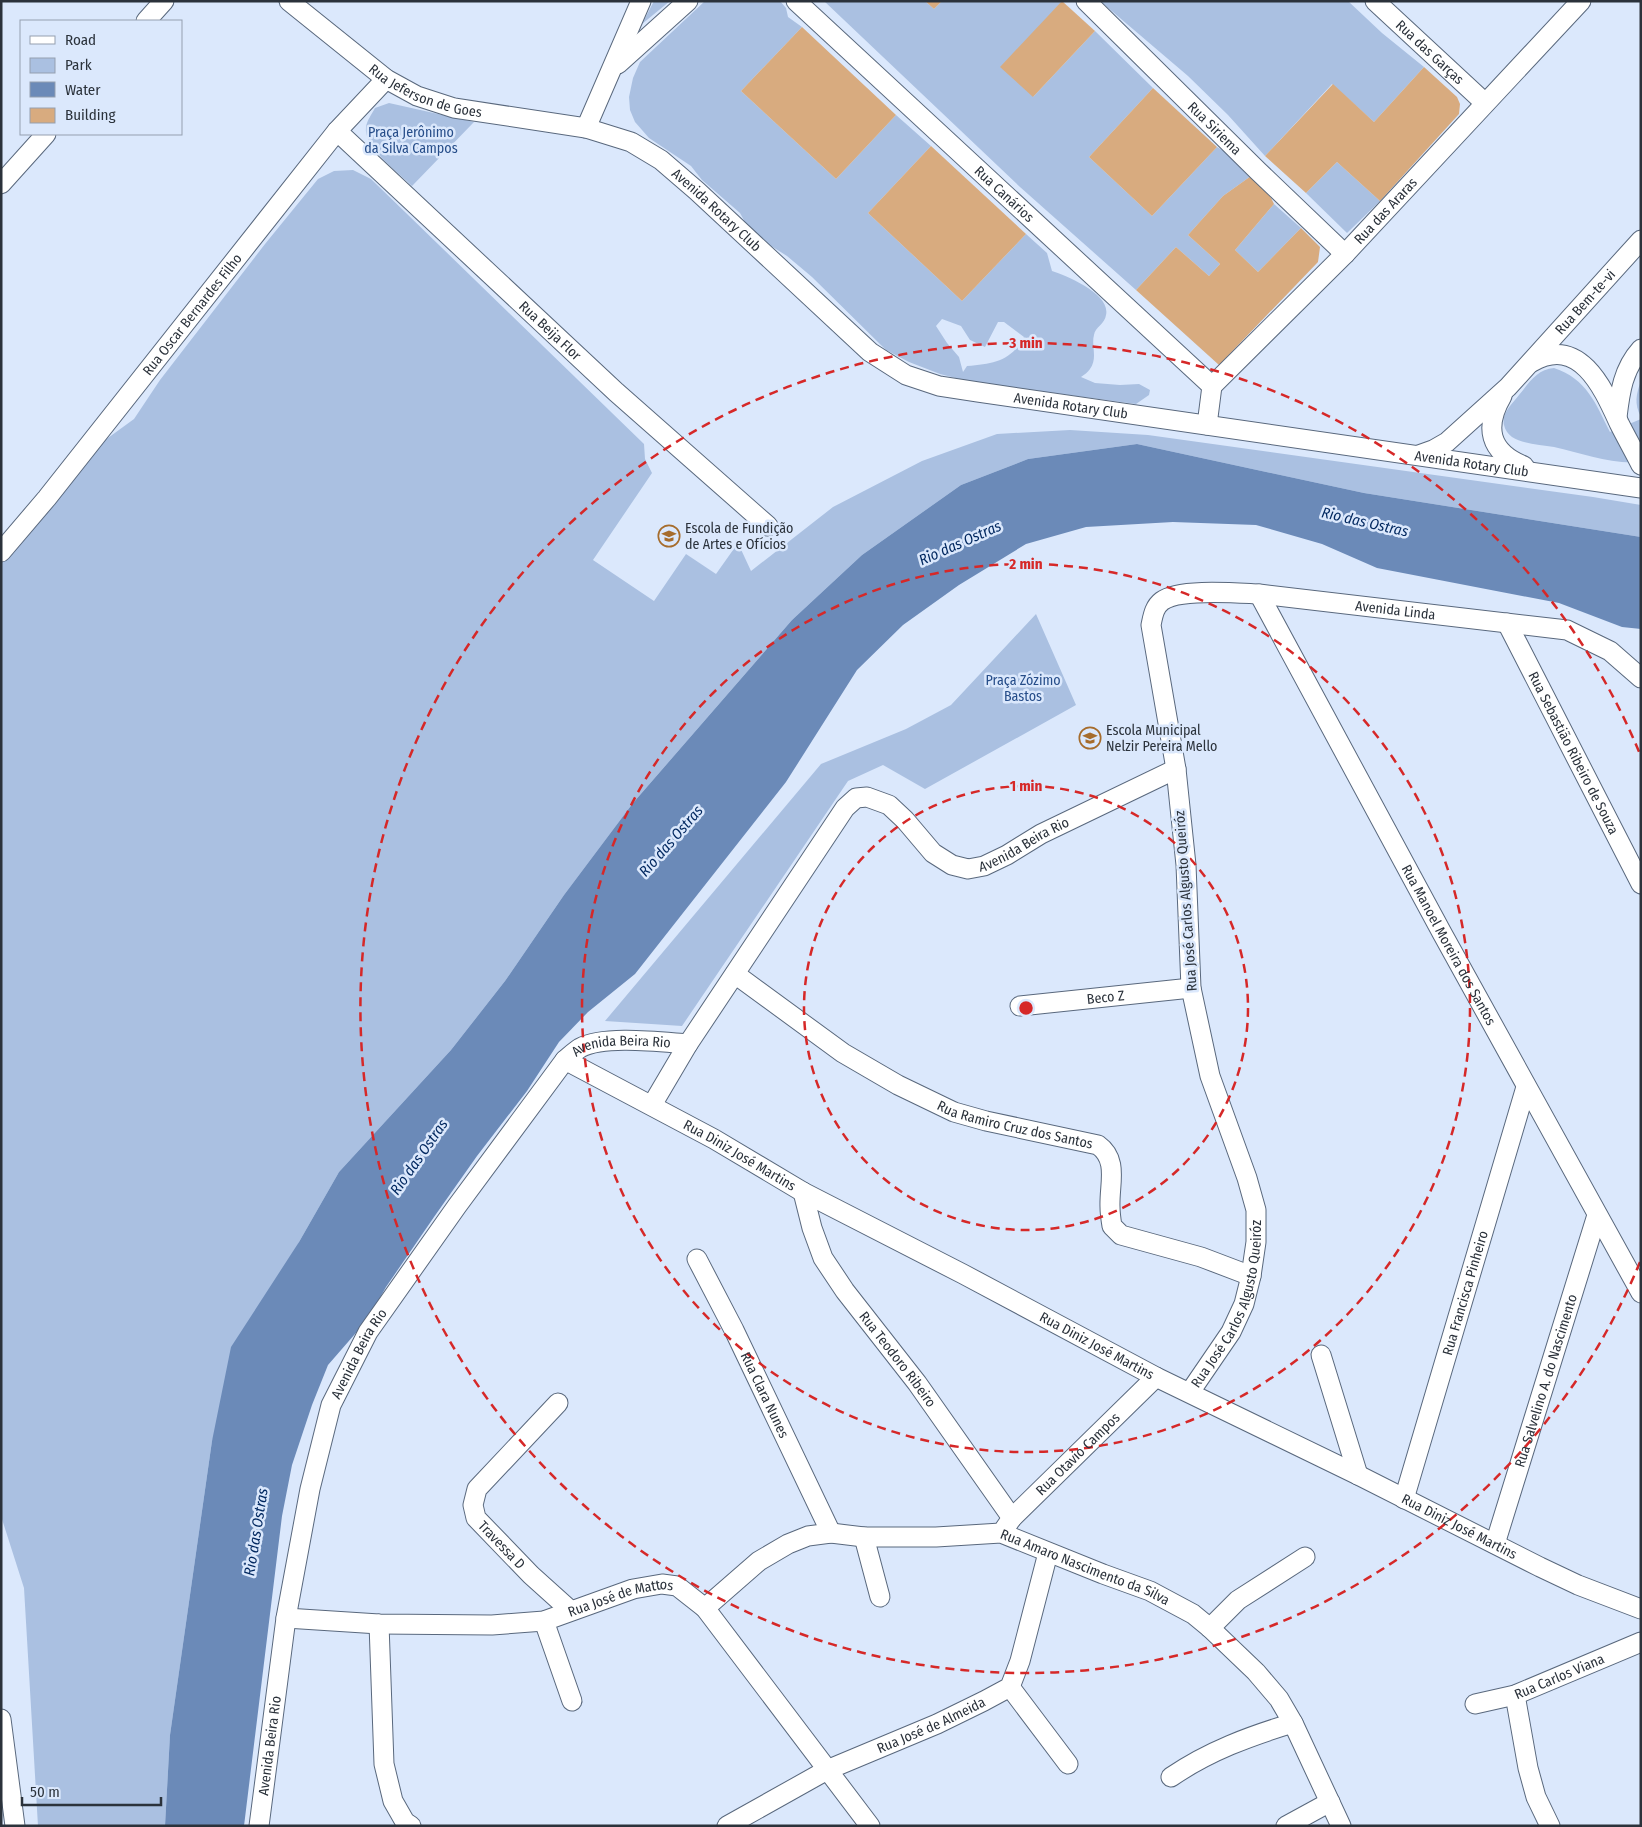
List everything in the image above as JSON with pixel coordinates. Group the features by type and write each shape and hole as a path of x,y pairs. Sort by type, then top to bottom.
{"street":[{"path":"147,20 164,1"},
{"name":"Rua Jeferson de Goes","path":"289,1 386,79 416,96 454,108 586,128"},
{"path":"586,128 641,1"},
{"path":"613,69 688,1"},
{"name":"Rua Canários","path":"796,1 1212,386"},
{"name":"Rua Siriema","path":"1086,1 1345,254"},
{"name":"Rua das Garças","path":"1375,1 1485,104"},
{"name":"Rua das Araras","path":"1212,386 1345,254 1581,1"},
{"name":"Rua Oscar Bernardes Filho","path":"1,552 72,468 337,132 386,79"},
{"name":"Avenida Rotary Club","path":"586,128 631,142 661,160 870,352 906,374 949,387 1641,488"},
{"name":"Rua Beija Flor","path":"337,132 616,392 768,526"},
{"path":"1,184 45,135"},
{"name":"Rua Bem-te-vi","path":"1508,387 1641,240"},
{"path":"1620,424 1624,375 1630,363 1641,349"},
{"path":"1528,364 1543,356 1556,354 1582,363 1600,384 1641,465"},
{"path":"1207,425 1212,386"},
{"path":"1417,456 1447,442 1508,387"},
{"path":"1508,387 1497,405 1492,418 1494,440 1503,454 1510,459 1526,467 1549,474"},
{"name":"Avenida Linda","path":"1151,625 1154,610 1162,601 1170,597 1217,592 1259,594 1567,630 1610,651 1641,678"},
{"name":"Rua Manoel Moreira dos Santos","path":"1259,594 1375,811 1641,1293"},
{"name":"Rua Sebastião Ribeiro de Souza","path":"1507,623 1641,884"},
{"name":"Rua José Carlos Algusto Queiróz","path":"1151,625 1176,769 1186,865 1191,988 1210,1076 1247,1178 1256,1210 1256,1242 1251,1276 1244,1304 1231,1332 1190,1392"},
{"name":"Avenida Beira Rio","path":"652,1105 688,1044 845,808 856,798 867,797 889,805 905,820 933,853 952,866 968,869 984,866 1007,855 1040,834 1176,769"},
{"name":"Rua Ramiro Cruz dos Santos","path":"735,974 843,1054 898,1085 954,1112 986,1121 1098,1144 1106,1150 1111,1162 1110,1207 1112,1226 1121,1235 1201,1257 1251,1276"},
{"name":"Beco Z","path":"1020,1006 1191,988"},
{"name":"Avenida Beira Rio","path":"259,1826 286,1618 310,1489 331,1405 368,1332 457,1206 565,1060 581,1048 597,1043 623,1041 688,1044"},
{"name":"Rua Diniz José Martins","path":"565,1060 714,1139 803,1192 963,1274 1156,1377 1190,1392 1578,1585 1641,1610"},
{"name":"Rua Francisca Pinheiro","path":"1404,1499 1526,1087"},
{"name":"Rua Teodoro Ribeiro","path":"803,1192 812,1228 823,1258 845,1291 917,1383 1012,1518"},
{"name":"Rua Salvelino A. do Nascimento","path":"1495,1544 1597,1216"},
{"name":"Rua Clara Nunes","path":"697,1259 734,1330 831,1534"},
{"path":"1321,1355 1358,1475"},
{"name":"Rua Otavio Campos","path":"1000,1534 1012,1518 1156,1377"},
{"name":"Travessa D","path":"558,1403 477,1489 473,1505 476,1518 496,1541 571,1611"},
{"name":"Rua Amaro Nascimento da Silva","path":"705,1608 759,1561 788,1544 808,1536 831,1534 864,1537 936,1537 1000,1534 1150,1591 1193,1614 1210,1628 1256,1672 1280,1700 1293,1723 1341,1826"},
{"path":"864,1537 880,1596"},
{"path":"1048,1553 1020,1661 1010,1687 1068,1764"},
{"path":"1210,1628 1238,1600 1305,1557"},
{"name":"Rua José de Mattos","path":"286,1618 380,1624 492,1625 544,1621 633,1589 662,1584 676,1586 705,1608 870,1826"},
{"path":"544,1621 572,1701"},
{"path":"380,1624 384,1764 393,1801 405,1822 411,1826"},
{"name":"Rua Carlos Viana","path":"1476,1704 1515,1695 1641,1642"},
{"name":"Rua José de Almeida","path":"727,1826 827,1770 936,1724 984,1702 1010,1687"},
{"path":"1515,1695 1530,1775 1536,1797 1550,1826"},
{"path":"1,1719 16,1826"},
{"path":"1171,1777 1221,1748 1293,1723"},
{"path":"1286,1826 1330,1802"}],"green space":[{"path":"654,1 670,1 642,24"},
{"path":"705,1 780,1 786,8 788,17 802,27 741,91 836,179 896,115 931,146 868,213 962,301 1026,234 1047,253 1052,271 1077,282 1095,293 1106,307 1105,318 1094,335 1094,361 1088,371 1081,377 1095,383 1139,384 1150,390 1149,395 1136,404 971,382 940,374 909,362 886,350 812,277 787,256 768,244 746,224 740,213 702,180 691,166 649,138 635,122 630,110 629,97 633,78 640,62","holes":["942,319 961,326 970,340 985,347 998,322 1004,322 1024,337 1013,352 1007,356 993,362 967,366 963,372 959,357 936,326"]},
{"path":"824,1 925,1 934,9 942,1 1062,1 1033,97 1095,31 1153,88 1089,157 1152,216 1217,147 1258,171 1223,196 1188,235 1220,264 1209,276 1176,247 1136,290 1020,187"},
{"path":"1100,1 1348,1 1382,33 1424,67 1374,122 1332,84 1265,156 1228,115 1188,76"},
{"name":"Praça Jerônimo da Silva Campos","path":"389,103 474,122 412,186 383,159 370,143 367,135 368,119 375,108"},
{"path":"1337,162 1380,201 1347,233 1306,193"},
{"path":"353,170 371,179 644,444 645,459 652,473 593,560 654,601 686,554 716,574 738,543 751,571 833,507 922,461 997,434 1070,430 1148,435 1593,497 1641,505 1641,537 1364,493 1137,444 1028,459 961,485 862,555 792,620 633,803 564,895 505,981 451,1050 339,1172 299,1242 212,1441 170,1735 165,1826 38,1826 24,1588 1,1516 1,564 101,443 134,419 160,380 318,179 334,171"},
{"path":"1274,204 1301,228 1258,272 1235,250"},
{"path":"1554,368 1575,379 1583,386 1595,402 1610,432 1641,419 1641,462 1619,462 1597,458 1554,447 1527,443 1509,435 1504,425 1504,416 1508,408 1534,377 1543,371"},
{"path":"1641,381 1641,417 1636,399"},
{"name":"Praça Zózimo Bastos","path":"1036,614 1076,705 925,789 883,765 848,781 682,1026 605,1021 821,764 906,729 951,705"}],"water":[{"name":"Rio das Ostras","path":"1137,444 1364,493 1641,537 1641,629 1622,627 1559,603 1377,568 1322,544 1256,525 1173,522 1086,527 1026,544 959,585 903,625 857,670 786,782 635,974 588,1012 559,1042 527,1091 477,1156 434,1217 386,1287 368,1319 328,1365 312,1405 292,1465 282,1516 244,1826 165,1826 170,1735 212,1441 231,1347 299,1242 339,1172 451,1050 505,981 564,895 633,803 792,620 862,555 961,485 1028,459"}],"building":[{"path":"925,1 942,1 934,9"},
{"path":"1062,1 1095,31 1033,97 1000,67"},
{"path":"802,27 896,115 836,179 741,91"},
{"path":"1424,67 1457,97 1460,104 1459,114 1380,201 1337,162 1306,193 1265,156 1333,84 1374,122"},
{"path":"1153,88 1217,147 1152,216 1089,157"},
{"path":"931,146 1026,234 962,301 868,213"},
{"path":"1258,171 1274,204 1235,250 1258,272 1301,228 1320,247 1318,262 1219,365 1136,290 1176,247 1209,276 1220,264 1188,235 1223,196"}],"place":[{"name":"Escola de Fundição de Artes e Ofícios","path":"669,536"},
{"name":"Escola Municipal Nelzir Pereira Mello","path":"1090,738"}]}
